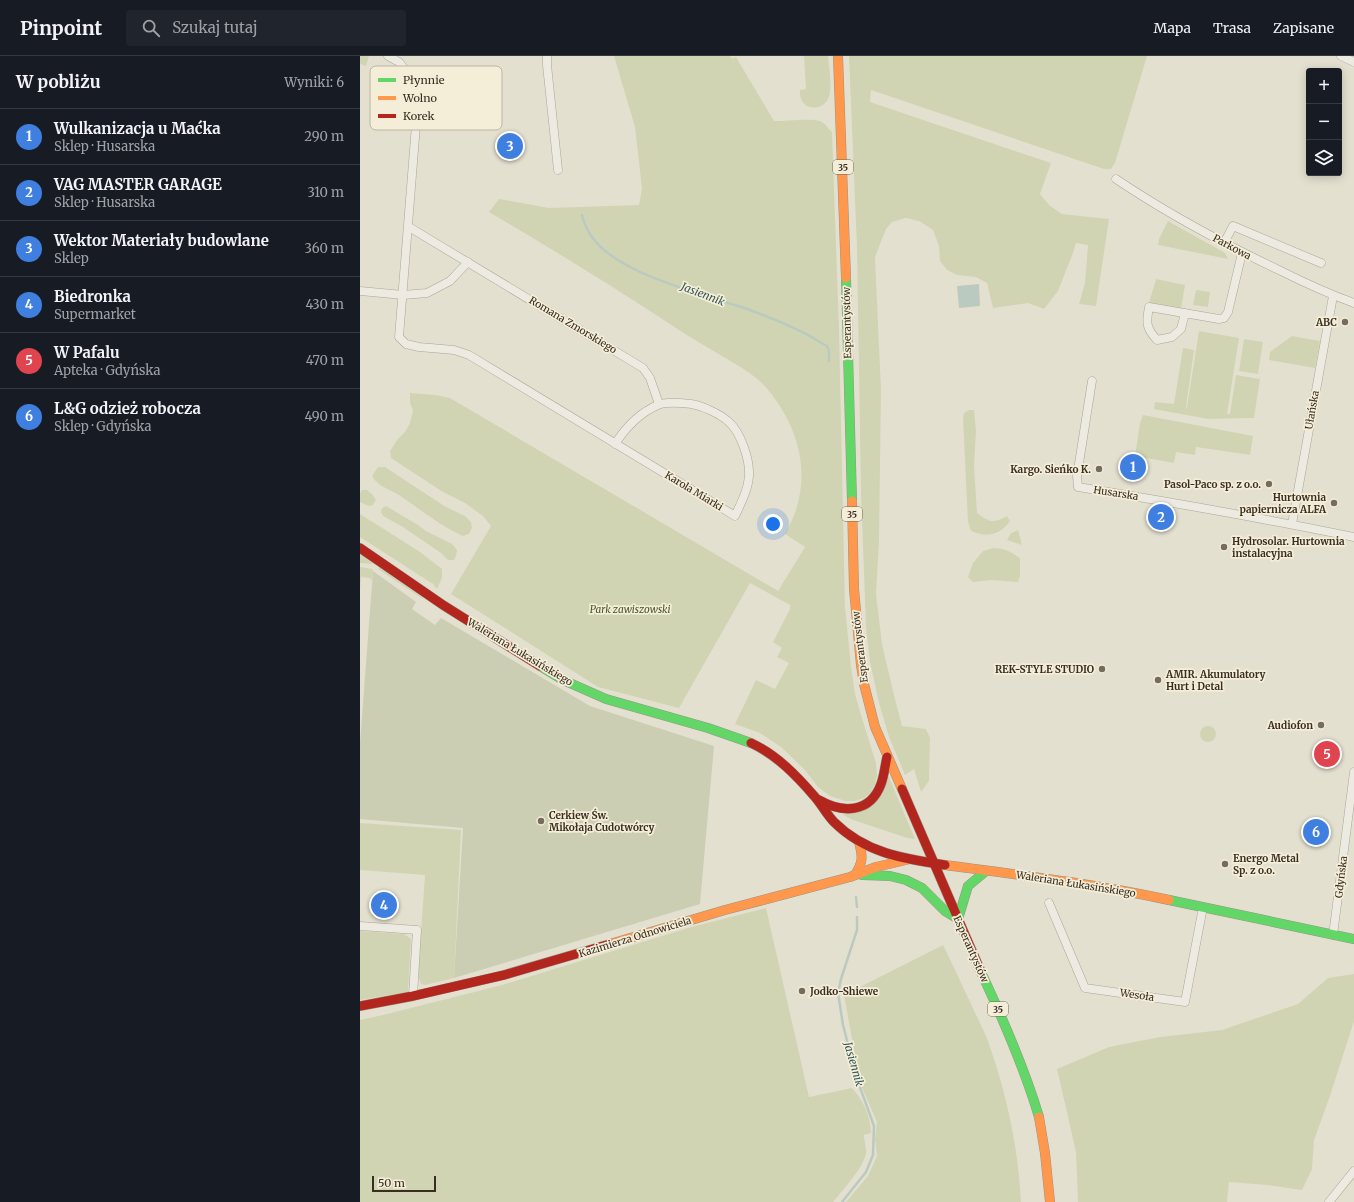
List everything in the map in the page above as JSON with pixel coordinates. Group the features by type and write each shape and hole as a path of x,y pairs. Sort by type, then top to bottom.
{"street":[{"path":"388,56 399,62 402,66"},
{"path":"547,56 558,170"},
{"name":"Esperantystów","path":"838,56 846,256 849,418 856,616 864,684 875,727 886,757 935,864 1006,1027 1036,1106 1045,1153 1050,1202"},
{"path":"1341,56 1354,62"},
{"path":"403,295 416,130"},
{"name":"Parkowa","path":"1116,179 1144,198 1242,253 1333,296 1354,303"},
{"path":"1224,243 1234,226 1321,263"},
{"name":"Romana Zmorskiego","path":"409,227 643,368 650,378 658,404"},
{"path":"1185,313 1181,329 1172,337 1157,340 1150,333 1146,321 1149,307 1185,313 1219,319 1224,318 1228,312 1242,253"},
{"path":"360,291 403,295 427,293 450,281 468,262"},
{"name":"Karola Miarki","path":"403,295 399,337 406,344 419,347 454,350 469,356 615,444 735,516 747,488 749,475 747,458 742,441 730,423 708,409 696,405 680,403 658,404 636,418 615,444"},
{"name":"Ułańska","path":"1292,524 1333,296"},
{"name":"Husarska","path":"1092,380 1077,476 1078,487 1185,504 1354,537"},
{"name":"Waleriana Łukasińskiego","path":"360,548 443,605 563,680 606,699 708,728 752,743 781,761 816,798 833,821 859,842 880,851 908,860 1136,893 1354,939"},
{"name":"Waleriana Łukasińskiego","path":"816,798 827,805 844,810 861,807 870,802 876,795 880,786 886,757"},
{"name":"Gdyńska","path":"1333,935 1354,772"},
{"path":"855,875 863,862 859,842"},
{"name":"Kazimierza Odnowiciela","path":"360,1006 413,996 504,975 725,910 855,875 876,867 908,860"},
{"path":"855,875 882,875 907,879 922,889 945,911 958,919 968,886 986,871"},
{"name":"Wesoła","path":"1050,903 1085,988 1185,1002 1203,907"},
{"path":"360,926 417,930 413,996"},
{"path":"1329,1202 1354,1171"}],"green space":[{"path":"360,56 369,56 366,66 360,64"},
{"name":"Park zawiszowski","path":"614,56 730,56 732,59 736,57 774,121 816,120 823,123 832,132 839,329 845,607 855,694 876,763 877,776 870,793 864,798 855,801 845,801 830,796 818,787 805,770 781,747 760,733 735,724 756,680 775,689 789,663 777,657 782,648 773,642 790,609 790,605 750,583 679,708 598,687 451,594 491,526 483,516 465,503 443,492 391,458 390,451 410,423 413,411 410,403 410,393 436,395 450,398 778,591 805,547 785,534 793,518 801,487 800,455 796,439 781,408 763,385 751,374 736,364 685,334 573,262 489,212 499,199 549,208 639,205 642,189 635,127"},
{"path":"804,56 828,56 830,78 829,95 825,103 816,108 806,105 800,97 800,90 806,89"},
{"path":"849,56 1147,56 1115,163 1111,169 1104,169 871,90 870,102 1051,163 1040,194 1049,205 1062,214 1109,219 1096,306 1079,304 1085,283 1088,245 1076,243 1058,291 1044,309 1028,303 993,308 987,283 976,277 957,275 947,270 940,261 939,246 933,230 919,221 906,218 892,222 886,229 875,257 881,390 879,542 876,594 882,644 902,726 926,729 930,738 929,781 921,792 914,769 905,775 889,737 879,703 870,662 866,627 861,493 857,248"},
{"path":"1168,221 1225,253 1228,259 1158,245 1159,239"},
{"path":"1156,279 1185,285 1181,309 1149,303"},
{"path":"1196,290 1210,292 1208,307 1193,305"},
{"path":"1199,331 1239,338 1227,414 1230,414 1236,375 1260,379 1254,418 1208,419 1154,409 1155,402 1174,404 1183,348 1194,350 1187,408"},
{"path":"1292,336 1320,341 1315,368 1269,360 1270,352"},
{"path":"1244,339 1263,342 1258,374 1239,371"},
{"path":"969,410 974,410 976,431 974,465 977,513 991,521 1007,516 1010,521 998,532 988,535 971,531 968,522 963,419 964,413"},
{"path":"1143,415 1253,436 1250,455 1196,447 1195,455 1176,452 1174,463 1135,456 1140,423"},
{"path":"378,467 385,467 446,507 465,516 471,522 472,528 469,534 463,536 447,528 402,497 378,483 372,476"},
{"path":"362,490 367,490 372,494 376,500 373,505 369,506 360,502 360,493"},
{"path":"386,506 426,531 452,544 457,550 454,560 448,560 441,553 403,527 383,516 381,512 382,508"},
{"path":"360,514 420,552 442,569 442,578 437,589 433,584 360,537"},
{"path":"1018,530 1022,545 1007,540 1011,533"},
{"path":"993,548 1007,551 1020,558 1020,576 1018,582 992,580 973,582 968,577 973,563 983,551"},
{"path":"360,553 373,564 360,563"},
{"path":"360,567 372,569 373,571 372,580 361,577 360,591"},
{"path":"379,567 422,597 423,599 378,569"},
{"path":"373,571 416,602 412,609 435,625 441,618 590,706 714,746 700,904 454,978 463,828 360,819 360,743"},
{"path":"1208,726 1214,728 1216,734 1214,740 1208,742 1202,740 1200,734 1202,728"},
{"path":"888,775 915,839 907,838 853,820 842,814 861,811 873,805 881,794"},
{"path":"360,823 461,830 454,978 425,985 421,984 418,975 425,875 360,870"},
{"path":"766,908 809,1097 852,1088 863,1103 870,1121 871,1133 864,1135 866,1154 864,1160 852,1179 833,1202 360,1202 360,1020 502,985 688,928"},
{"path":"360,931 404,934 411,939 408,992 360,1000"},
{"path":"943,945 984,1032 993,1056 1010,1118 1017,1160 1021,1202 846,1202 868,1176 877,1156 875,1139 877,1122 860,1083 844,995"},
{"path":"1354,974 1354,1021 1314,1140 1312,1169 1302,1190 1229,1182 1227,1202 1078,1202 1076,1152 1057,1069 1109,1047 1160,1037 1222,1030 1298,1004 1328,978"}],"shaded area":[{"path":"979,284 980,306 959,308 957,286"}],"waterway":[{"name":"Jasiennik","path":"582,215 592,237 604,250 622,262 642,273 665,282 750,310 802,332 827,346 829,351 829,361"},
{"name":"Jasiennik","path":"856,897 857,907"},
{"name":"Jasiennik","path":"842,1202 866,1172 873,1155 874,1126 857,1079 843,1025 838,993 857,930 857,917"}],"traffic: fast":[{"path":"846,278 852,501"},
{"path":"540,666 563,680 606,699 708,728 751,743"},
{"path":"862,875 890,876 906,880 922,888 945,911 958,919 968,886 986,871"},
{"path":"1169,900 1354,939"},
{"path":"981,972 1013,1043 1039,1117"}],"traffic: slow":[{"path":"838,56 846,278"},
{"path":"852,501 854,589 864,684 875,727 902,789"},
{"path":"855,875 862,859 859,842"},
{"path":"610,944 725,910 850,877 876,867 906,860"},
{"path":"945,865 1029,876 1169,900"},
{"path":"1039,1117 1045,1153 1050,1202"}],"traffic: jam":[{"path":"360,548 443,605 540,666"},
{"path":"751,743 778,760 801,781 834,822 846,833 872,848 886,853 945,865"},
{"path":"819,800 846,809 863,806 876,794 881,784 887,757"},
{"path":"902,789 981,972"},
{"path":"360,1006 413,996 504,975 610,944"}],"place":[{"name":"Wektor Materiały budowlane","path":"510,146"},
{"name":"ABC","path":"1345,322"},
{"name":"Wulkanizacja u Maćka","path":"1133,467"},
{"name":"Kargo. Sieńko K.","path":"1099,469"},
{"name":"Pasol-Paco sp. z o.o.","path":"1269,484"},
{"name":"Hurtownia papiernicza ALFA","path":"1334,503"},
{"name":"VAG MASTER GARAGE","path":"1161,517"},
{"name":"Hydrosolar. Hurtownia instalacyjna","path":"1224,547"},
{"name":"REK-STYLE STUDIO","path":"1102,669"},
{"name":"AMIR. Akumulatory Hurt i Detal","path":"1158,680"},
{"name":"Audiofon","path":"1321,725"},
{"name":"W Pafalu","path":"1327,754"},
{"name":"Cerkiew Św. Mikołaja Cudotwórcy","path":"541,821"},
{"name":"L&G odzież robocza","path":"1316,832"},
{"name":"Energo Metal Sp. z o.o.","path":"1225,864"},
{"name":"Biedronka","path":"384,905"},
{"name":"Jodko-Shiewe","path":"802,991"}]}
